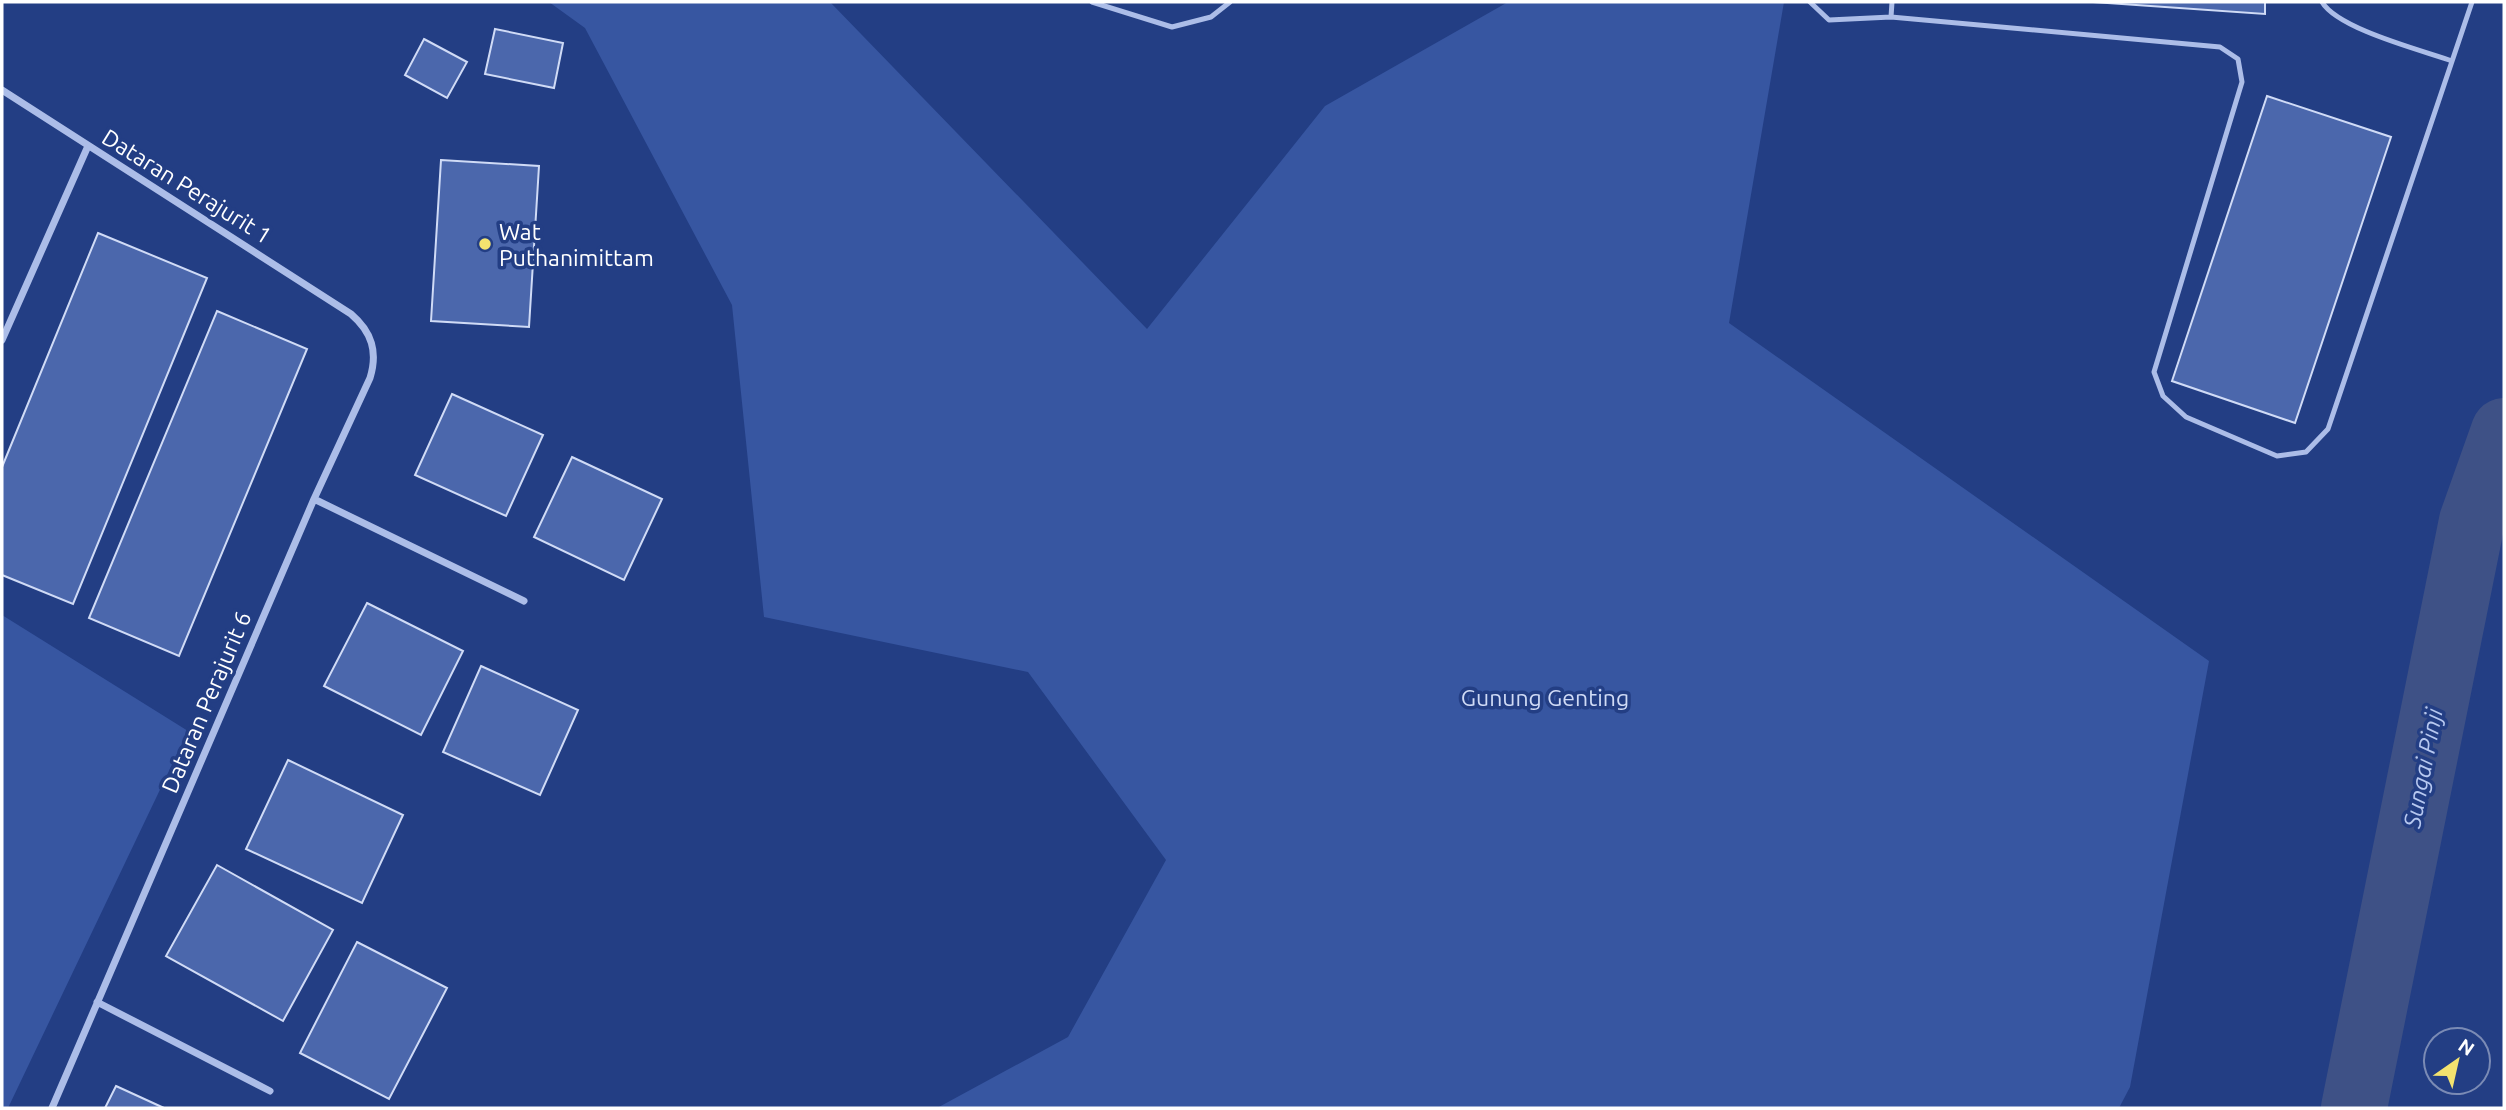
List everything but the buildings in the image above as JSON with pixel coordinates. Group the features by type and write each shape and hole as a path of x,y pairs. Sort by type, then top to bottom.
{"street":[{"name":"Dataran Perajurit 1","path":"2,90 351,314"},
{"path":"2,340 89,146"},
{"name":"Dataran Perajurit 6","path":"52,1108 314,499 370,378 374,350 370,336 351,314"},
{"path":"314,499 524,601"},
{"path":"97,1002 270,1091"}],"lane":[{"path":"1092,2 1172,27 1211,17 1230,2"},
{"path":"1810,2 1829,20 1891,18 2220,47 2238,59 2242,82 2154,372 2163,396 2186,417 2277,456 2306,452 2328,429 2472,2"},
{"path":"1891,18 1892,2"},
{"path":"2322,2 2348,24 2452,61"}],"green space":[{"name":"Gunung Genting","path":"549,2 830,2 1147,329 1325,106 1508,2 1784,2 1729,323 2209,661 2130,1087 2119,1108 937,1108 1068,1037 1166,860 1028,672 764,617 732,305 585,28"},
{"path":"2,615 188,731 8,1108 2,1108"}],"waterway":[{"name":"Sungai Pinji","path":"2354,1108 2472,521 2504,431"}],"place":[{"name":"Wat Puthanimittam","path":"485,244"}]}
